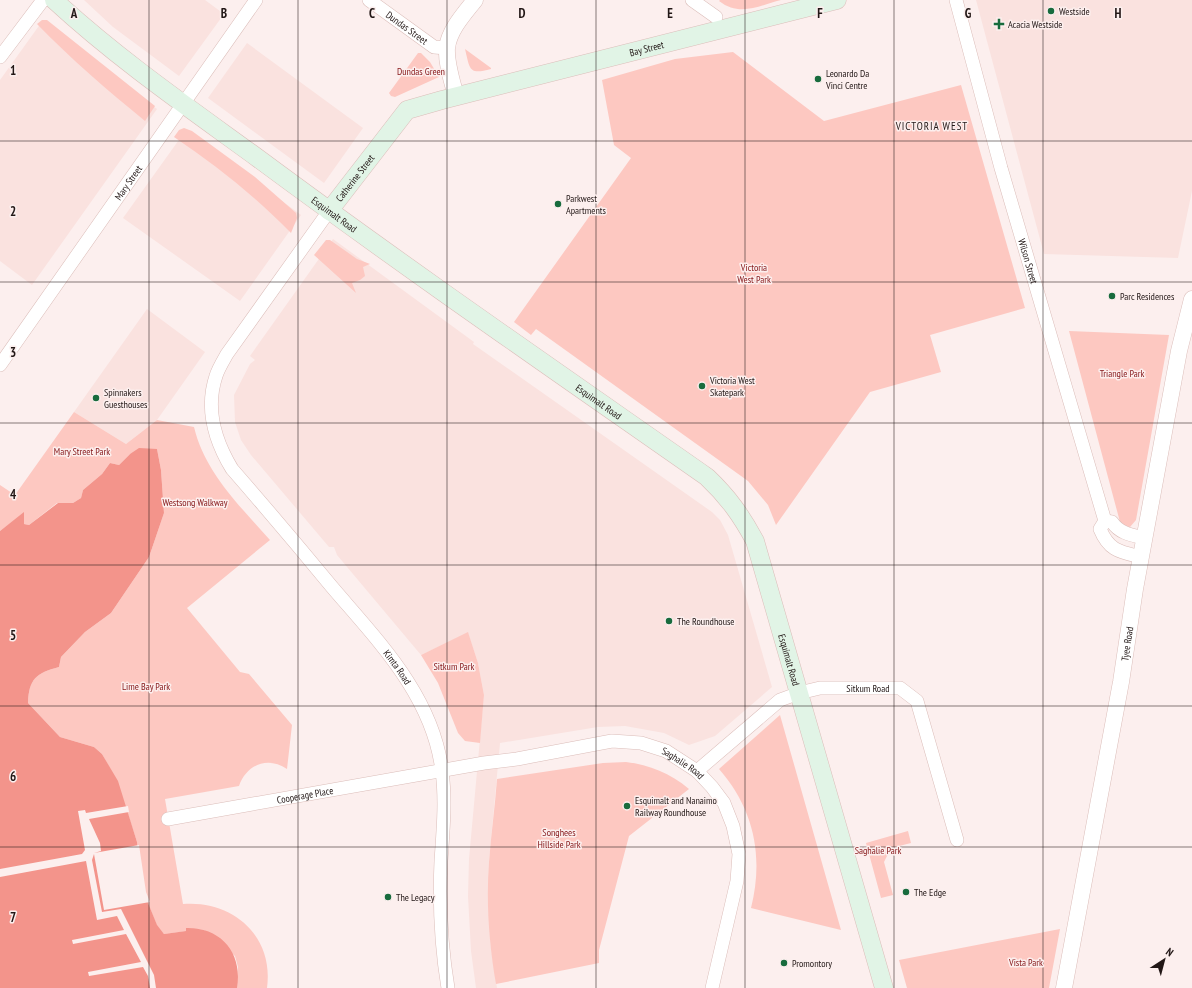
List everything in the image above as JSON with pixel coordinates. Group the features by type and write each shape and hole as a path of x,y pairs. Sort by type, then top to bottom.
{"main road":[{"name":"Esquimalt Road","path":"54,0 88,31 182,103 329,211 707,477 726,496 742,516 755,541 884,988"},
{"name":"Bay Street","path":"456,96 837,0"},
{"name":"Catherine Street","path":"329,211 407,110 456,96"}],"street":[{"path":"0,57 42,0"},
{"name":"Mary Street","path":"0,365 182,103 256,0"},
{"name":"Dundas Street","path":"369,0 434,47 447,48"},
{"path":"456,96 447,48 454,29 475,0"},
{"path":"692,0 716,17"},
{"name":"Wilson Street","path":"956,0 1001,168 1105,522 1100,529 1109,546 1120,552 1141,557"},
{"name":"Catherine Street","path":"212,398 216,376 227,354 329,211"},
{"name":"Tyee Road","path":"1064,988 1121,682 1141,557 1178,359 1188,332 1192,299"},
{"name":"Kimta Road","path":"212,398 212,421 218,443 232,469 401,670 416,693 428,719 437,744 442,770 444,797 441,862 441,928 448,988"},
{"path":"1105,522 1112,522 1116,529 1124,533 1145,538"},
{"name":"Sitkum Road","path":"697,771 780,700 799,693 820,688 900,688 917,701 957,840"},
{"name":"Saghalie Road","path":"442,770 517,759 612,741 642,744 666,751 697,771 724,803 733,826 739,854 737,881 712,988"},
{"name":"Cooperage Place","path":"168,819 442,770"}],"shaded area":[{"path":"84,0 205,0 224,14 179,76 113,27"},
{"path":"976,0 1192,0 1192,191 1178,258 1044,254"},
{"path":"41,23 157,109 32,285 0,261 0,80"},
{"path":"247,43 363,128 324,183 208,98"},
{"path":"186,130 301,215 240,301 123,218"},
{"path":"333,239 474,342 473,344 712,512 720,520 728,535 772,687 715,736 689,745 664,733 625,726 598,727 500,743 489,861 488,896 491,948 497,988 476,988 471,951 468,896 469,859 484,695 478,663 468,633 421,655 337,555 334,547 329,547 251,455 241,440 235,422 234,395 250,364 255,360 250,356"},
{"path":"147,309 205,352 157,420 126,444 74,412"},
{"path":"139,448 157,449 161,470 164,513 149,557 111,613 85,632 61,657 59,667 51,669 35,678 30,688 28,703 60,737 94,747 102,754 118,781 137,842 144,893 157,925 164,934 186,931 186,928 210,932 219,937 227,944 233,953 238,975 237,988 0,988 0,531 24,512 24,524 29,525 58,503 73,503 81,498 83,490 102,474 110,463 119,465 130,454"}],"green space":[{"path":"781,0 749,9 742,9 727,6 719,1"},
{"path":"42,20 47,20 155,106 145,121 63,50 37,24"},
{"name":"Dundas Green","path":"465,49 491,69 474,71 468,62"},
{"name":"Victoria West Park","path":"733,52 824,121 961,85 1025,308 930,335 941,372 870,392 776,525 768,505 748,481 536,329 531,335 514,322 631,158 614,145 602,80 675,59"},
{"name":"Dundas Green","path":"418,53 421,53 430,62 439,77 395,97 391,96 389,93"},
{"path":"184,128 192,131 255,177 296,213 297,218 291,233 235,182 174,137 179,130"},
{"path":"326,240 330,240 357,259 370,264 363,267 365,276 352,283 356,293 314,255"},
{"name":"Triangle Park","path":"1069,331 1169,335 1136,520 1130,527 1124,526 1120,522"},
{"name":"Lime Bay Park","path":"74,412 126,444 157,420 194,427 199,444 215,474 225,488 270,540 187,608 240,672 249,674 292,725 287,769 273,763 259,764 247,772 239,786 165,799 183,904 201,904 218,908 233,915 246,925 257,938 264,952 267,969 267,988 237,988 238,967 235,956 204,930 186,928 187,931 164,934 157,926 144,893 137,842 117,781 102,754 94,747 60,737 28,703 30,688 35,678 51,669 59,667 61,657 85,632 111,613 149,557 164,513 161,470 157,449 130,454 119,465 110,463 102,474 83,490 81,498 73,503 57,503 29,525 24,524 24,513 0,531 0,485 15,495"},
{"name":"Sitkum Park","path":"468,632 478,663 484,695 480,743 465,741 458,733 438,683 421,655"},
{"path":"780,715 841,930 751,908 755,889 756,870 756,852 753,834 741,800 719,769"},
{"name":"Songhees Hillside Park","path":"626,762 643,765 667,774 675,778 689,789 629,836 599,950 599,963 496,984 490,938 488,877 497,779 603,763"},
{"name":"Saghalie Park","path":"908,831 911,843 891,848 884,862 893,895 881,898 866,843"},
{"name":"Vista Park","path":"1060,929 1049,988 907,988 899,960"}],"pier":[{"path":"128,806 129,812 89,819 100,843 101,851 94,853 139,845 146,892 150,902 104,910 94,854 92,860 102,912 121,909 154,975 156,988 150,988 148,976 143,967 89,976 88,972 141,962 126,934 73,944 72,940 124,930 117,916 97,920 86,861 0,877 0,869 82,854 85,850 78,811 85,810 86,813"}],"place":[{"name":"Westside","path":"1051,11"},
{"name":"Acacia Westside","path":"999,24"},
{"name":"Leonardo Da Vinci Centre","path":"818,79"},
{"name":"Parkwest Apartments","path":"558,204"},
{"name":"Parc Residences","path":"1112,296"},
{"name":"Victoria West Skatepark","path":"702,386"},
{"name":"Spinnakers Guesthouses","path":"96,398"},
{"name":"The Roundhouse","path":"669,621"},
{"name":"Esquimalt and Nanaimo Railway Roundhouse","path":"627,806"},
{"name":"The Edge","path":"906,892"},
{"name":"The Legacy","path":"388,897"},
{"name":"Promontory","path":"784,963"}],"district":[{"name":"VICTORIA WEST","path":"932,126"}],"park label":[{"name":"Mary Street Park","path":"82,451"},
{"name":"Westsong Walkway","path":"195,502"}]}
